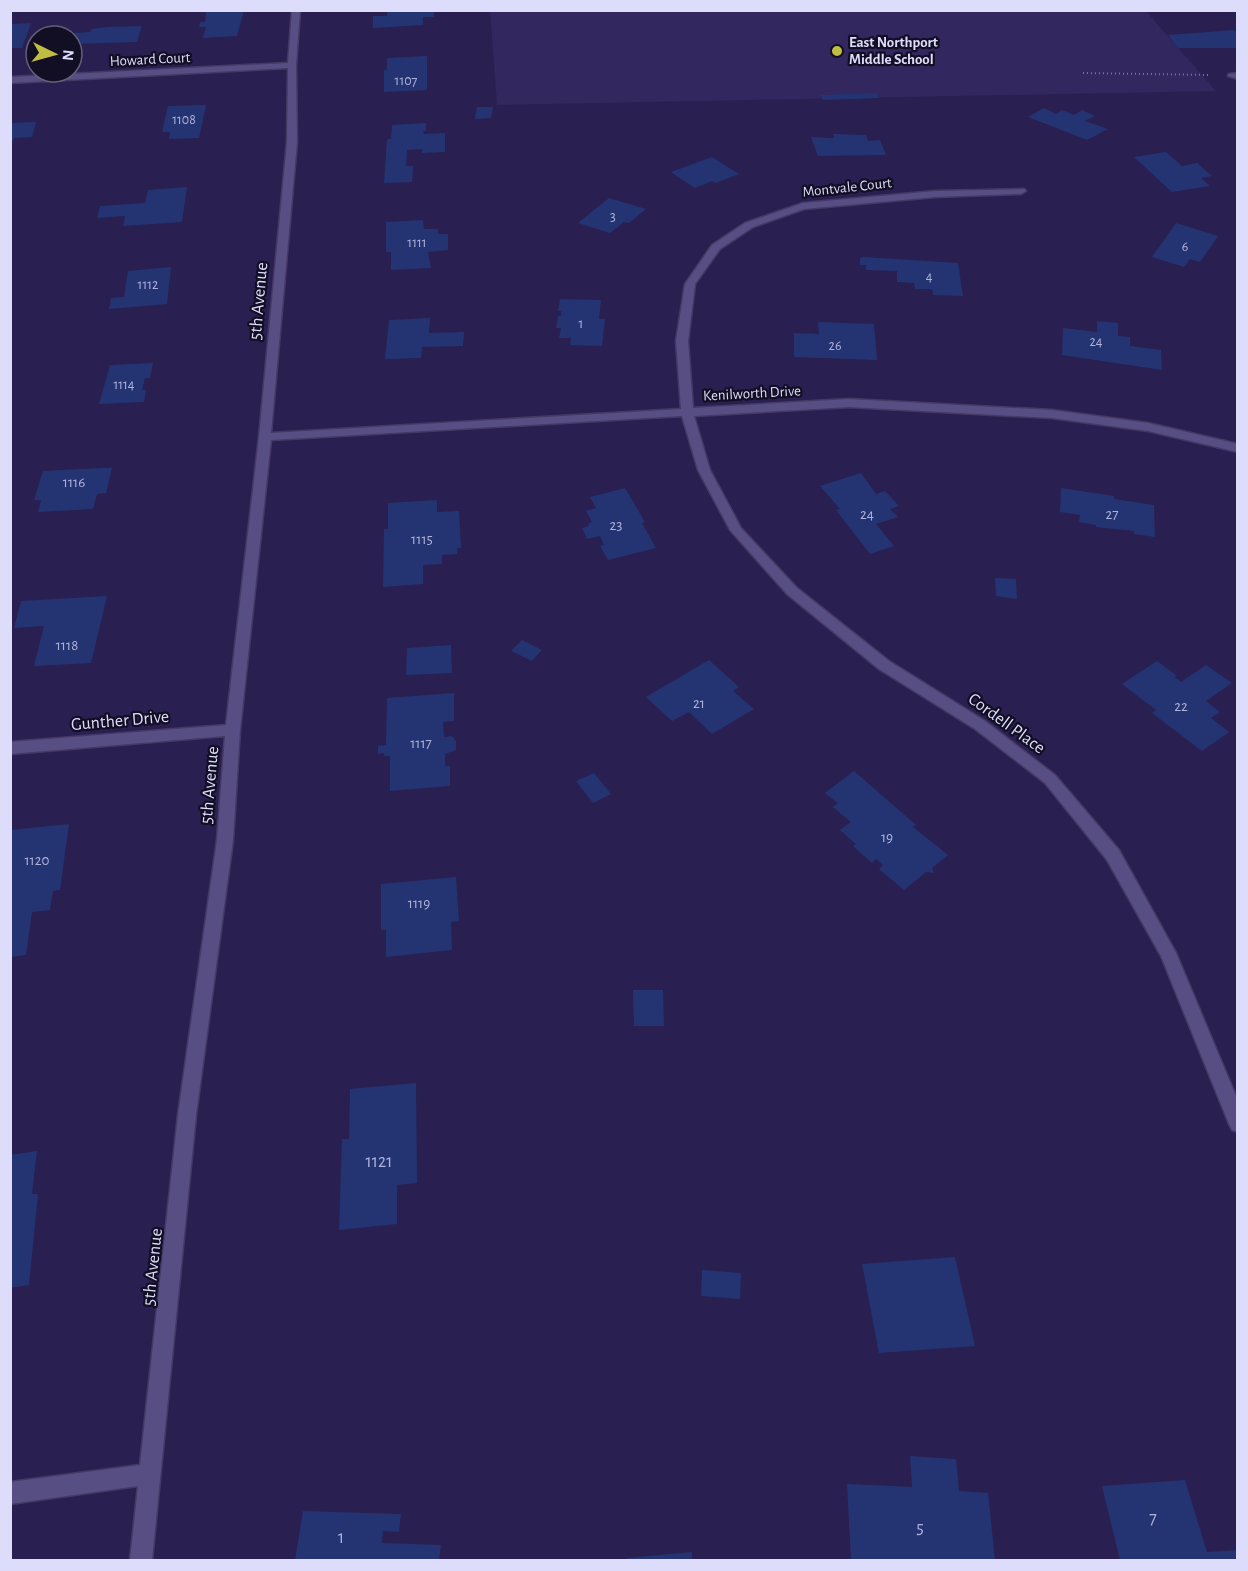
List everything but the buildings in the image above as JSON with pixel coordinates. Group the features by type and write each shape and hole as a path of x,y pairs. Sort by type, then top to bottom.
{"street":[{"name":"5th Avenue","path":"141,1560 187,1115 225,840 233,730 265,437 292,142 292,65 296,10"},
{"name":"Howard Court","path":"10,80 292,65"},
{"name":"Montvale Court","path":"687,412 682,341 690,284 716,247 749,225 803,206 935,194 1021,191"},
{"name":"Kenilworth Drive","path":"265,437 849,403 1052,414 1148,426 1238,448"},
{"name":"Cordell Place","path":"687,412 704,470 736,530 792,591 884,665 980,725 1050,779 1113,855 1168,953 1238,1124"},
{"name":"Gunther Drive","path":"10,748 233,730"},
{"path":"10,1493 149,1474"}],"path":[{"path":"1083,74 1235,76"}],"shaded area":[{"name":"East Northport Middle School","path":"490,11 1146,11 1216,91 497,105"}],"place":[{"name":"East Northport Middle School","path":"837,51"}]}
